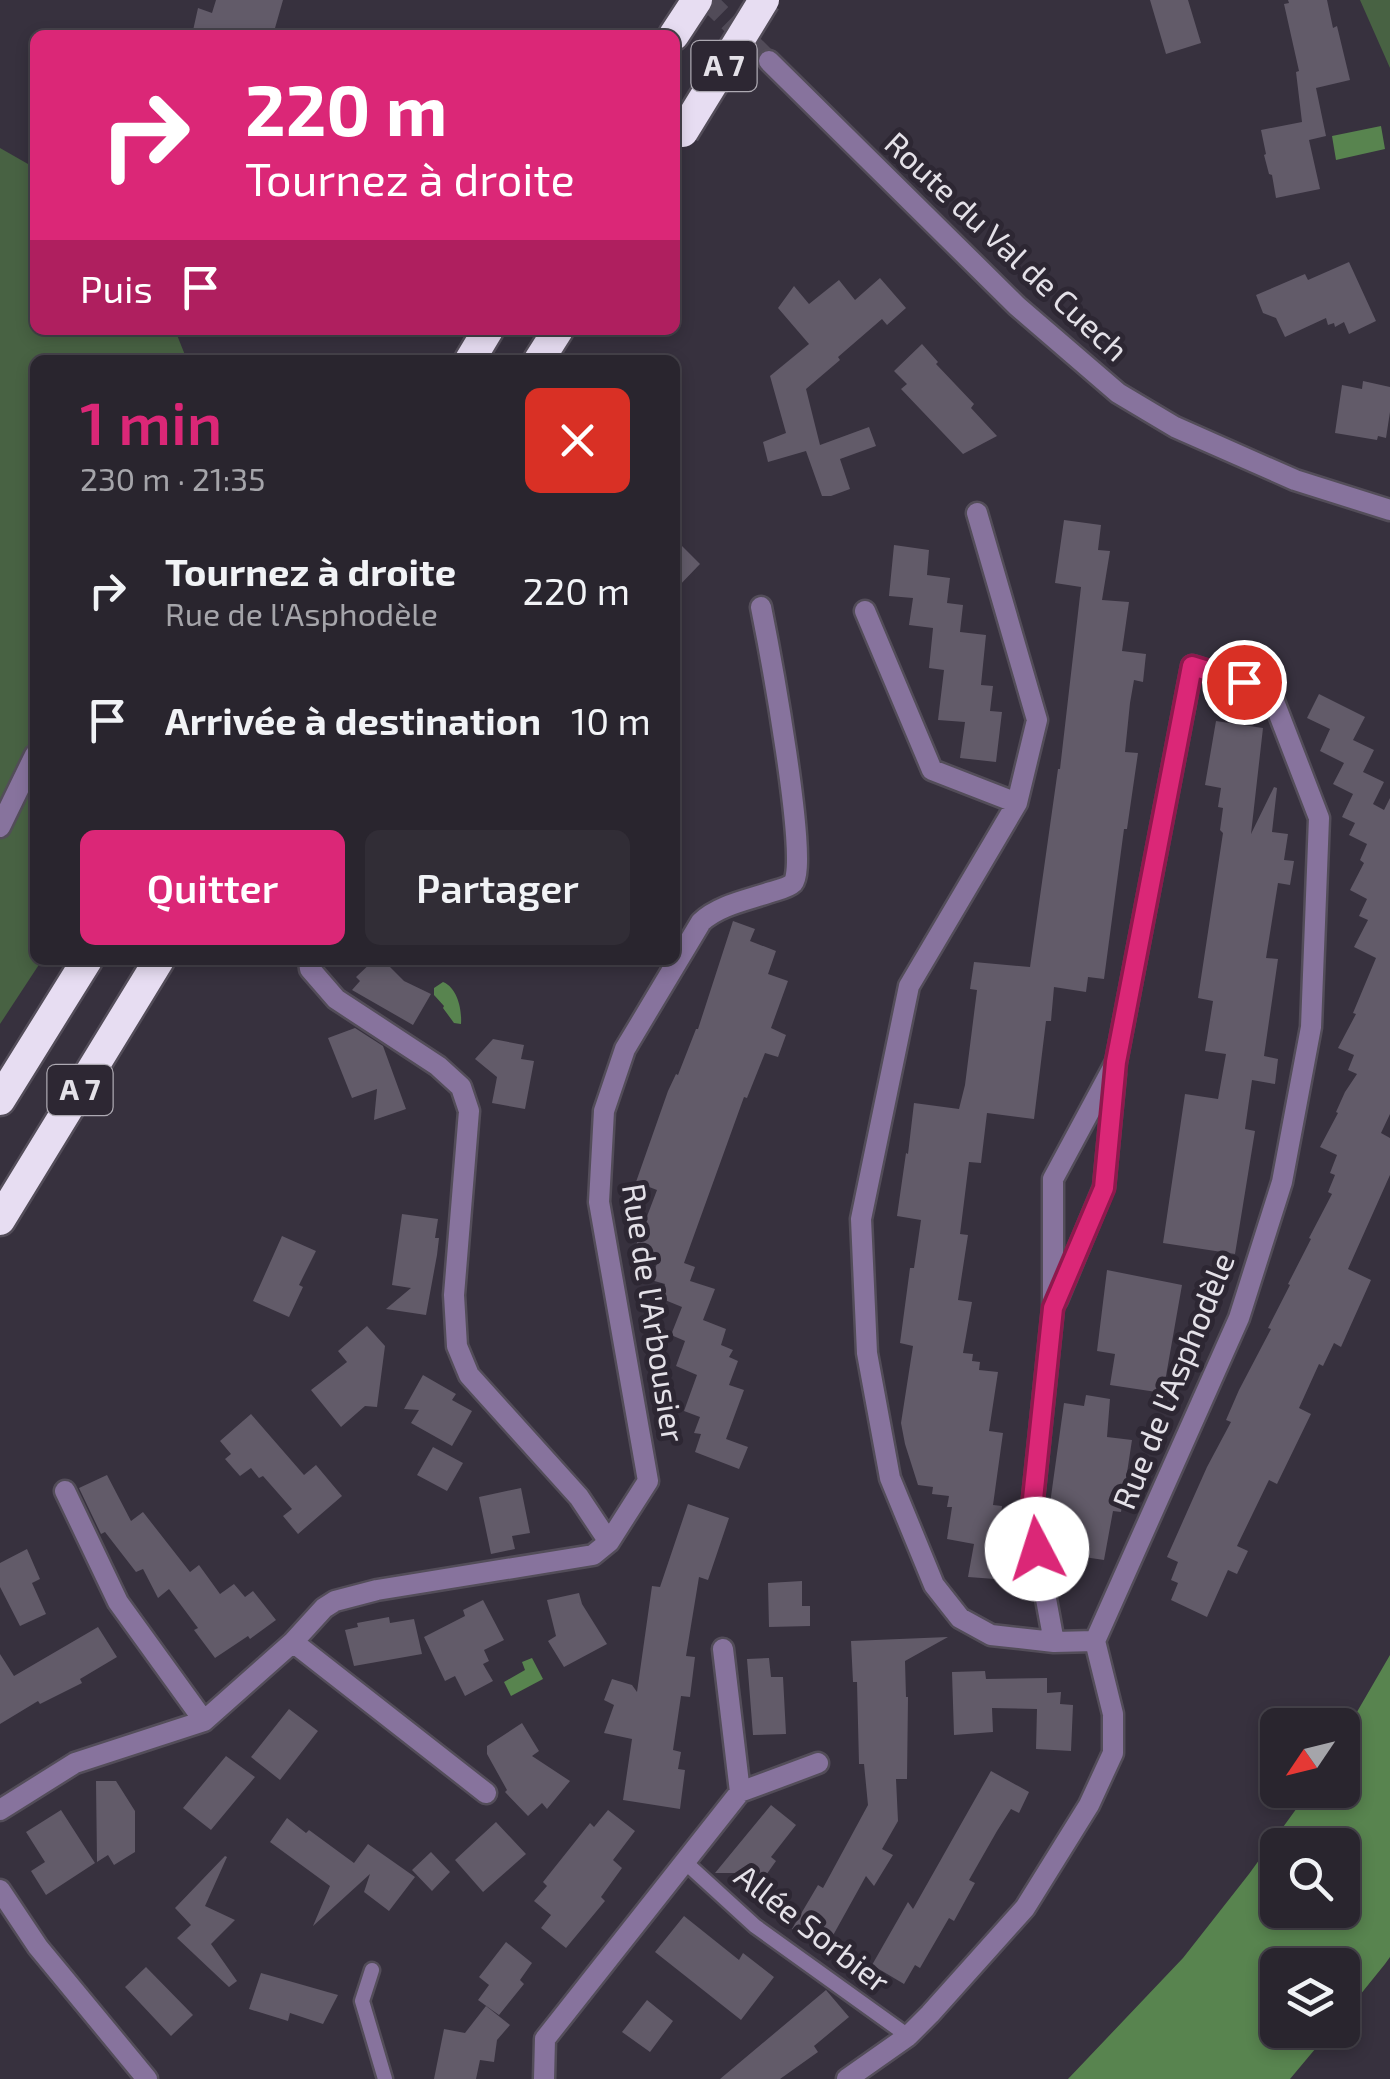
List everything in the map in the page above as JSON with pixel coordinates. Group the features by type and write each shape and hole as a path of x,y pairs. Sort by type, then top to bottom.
{"highway":[{"name":"A 7","path":"677,30 697,0"},
{"name":"A 7","path":"680,137 764,0"},
{"name":"A 7","path":"0,1100 84,965"},
{"name":"A 7","path":"0,1220 156,965"}],"street":[{"name":"Route du Val de Cuech","path":"769,61 1017,306 1118,393 1175,427 1294,480 1390,510"},
{"path":"847,2079 908,2036 1025,1908 1089,1805 1114,1753 1113,1714 1095,1642 1054,1642 991,1634 960,1618 934,1586 890,1478 867,1354 861,1218 909,986 1018,803 1037,720 977,513"},
{"name":"Rue de l'Arbousier","path":"680,957 701,922 711,913 780,890 793,883 797,874 780,706 761,607"},
{"path":"865,611 932,770 1018,803"},
{"name":"Rue de l'Asphodèle","path":"1095,1642 1239,1318 1282,1182 1311,1028 1319,818 1270,691 1192,666 1116,1062"},
{"path":"0,827 30,765"},
{"path":"0,1810 75,1763 204,1721 294,1642 324,1608 347,1596 592,1554 609,1542 579,1497 470,1375 457,1346 454,1295 469,1111 461,1087 438,1066 336,1000 310,965"},
{"name":"Rue de l'Arbousier","path":"609,1542 648,1481 599,1202 604,1111 625,1049 675,965"},
{"path":"1054,1642 1031,1518 1053,1308 1052,1179 1116,1062"},
{"path":"1053,1308 1104,1188 1116,1062"},
{"path":"65,1491 118,1602 204,1721"},
{"path":"294,1642 486,1793"},
{"path":"723,1649 740,1792"},
{"path":"544,2079 545,2039 740,1792 818,1763"},
{"path":"0,1890 38,1947 147,2079"}],"lane":[{"name":"Allée Sorbier","path":"685,1862 755,1926 908,2036"},
{"path":"372,1970 362,2001 385,2079"}],"shaded area":[{"path":"1360,0 1390,0 1390,68"},
{"path":"1381,126 1385,149 1336,160 1332,136"},
{"path":"0,148 30,165 30,335 177,335 185,355 30,355 30,965 39,965 0,1024"},
{"path":"443,982 456,994 461,1024 454,1023 434,995 434,988"},
{"path":"1390,1655 1390,1957 1385,1964 1360,1995 1360,1948 1260,1948 1260,2048 1316,2048 1290,2079 1068,2079 1183,1958 1260,1859 1260,1928 1360,1928 1360,1828 1282,1828 1297,1808 1360,1808 1359,1708"},
{"path":"532,1658 543,1679 511,1696 504,1682 525,1670 522,1662"}],"building":[{"path":"216,0 283,0 274,30 193,30 198,8 212,13"},
{"path":"1150,0 1188,0 1201,43 1166,54"},
{"path":"1288,0 1327,0 1350,80 1316,88 1326,136 1309,140 1320,189 1276,198 1261,130 1302,122 1296,72 1299,71 1284,4"},
{"path":"1349,262 1376,321 1349,334 1344,322 1335,327 1334,323 1328,325 1326,318 1285,337 1276,318 1263,313 1256,295 1305,274 1308,280"},
{"path":"880,278 906,308 887,325 882,319 806,389 820,445 869,427 876,446 840,459 850,489 822,496 806,451 768,462 763,442 786,433 770,376 809,344 778,308 794,286 809,304 839,280 855,300"},
{"path":"922,344 997,436 963,454 901,389 907,384 894,371"},
{"path":"1363,381 1390,387 1386,438 1335,433 1342,385 1362,389"},
{"path":"1064,520 1101,525 1098,550 1110,551 1102,600 1129,602 1122,651 1146,654 1143,682 1134,680 1130,703 1125,752 1138,753 1104,979 1088,977 1086,992 1054,987 1034,1119 987,1113 981,1163 969,1162 960,1234 968,1235 958,1300 972,1302 963,1353 973,1354 972,1361 980,1362 979,1370 998,1372 989,1431 1003,1433 993,1505 1002,1506 1000,1526 1011,1531 1009,1580 968,1577 974,1544 947,1539 952,1507 947,1507 949,1496 932,1494 933,1487 918,1485 905,1444 901,1423 913,1346 900,1343 921,1220 897,1216 914,1103 959,1109 977,990 970,989 974,962 1030,967 1060,769 1081,587 1055,583"},
{"path":"680,544 700,564 680,585"},
{"path":"894,545 929,550 927,575 950,578 947,603 963,605 960,632 986,635 981,685 993,686 990,711 1002,712 996,762 960,758 965,722 938,720 944,670 929,668 933,628 909,625 913,598 889,596"},
{"path":"1319,694 1365,717 1353,740 1374,750 1363,772 1384,782 1373,804 1384,810 1390,798 1390,1114 1381,1133 1390,1138 1390,1175 1348,1269 1371,1280 1341,1347 1334,1343 1323,1366 1319,1364 1299,1408 1311,1414 1277,1484 1269,1480 1237,1546 1248,1551 1237,1574 1228,1570 1207,1617 1171,1600 1178,1583 1171,1580 1178,1562 1167,1557 1231,1422 1226,1420 1239,1390 1332,1194 1328,1192 1335,1175 1330,1173 1337,1155 1320,1147 1357,1074 1348,1070 1354,1055 1338,1048 1356,1014 1353,1013 1376,958 1354,947 1368,920 1359,916 1367,899 1350,890 1364,863 1360,860 1367,844 1349,835 1355,823 1342,817 1353,794 1333,784 1344,763 1320,751 1330,729 1307,718"},
{"path":"1216,721 1263,728 1251,834 1274,787 1277,788 1272,832 1288,834 1284,860 1294,861 1290,885 1278,883 1266,958 1278,959 1264,1056 1278,1059 1275,1084 1252,1080 1245,1129 1255,1131 1235,1254 1163,1243 1185,1094 1218,1099 1226,1054 1205,1051 1213,1001 1198,998 1223,833 1223,808 1218,807 1221,788 1205,785"},
{"path":"733,921 755,929 750,941 776,951 768,974 788,981 771,1028 786,1035 778,1057 765,1053 747,1098 744,1097 684,1263 695,1267 690,1281 715,1289 703,1320 726,1329 721,1345 733,1350 729,1357 738,1361 729,1385 744,1390 726,1439 748,1447 739,1469 695,1452 701,1434 694,1433 700,1417 684,1411 697,1375 676,1366 685,1341 671,1335 682,1307 660,1298 665,1284 651,1280 659,1258 635,1248 657,1190 636,1182 668,1091 698,1029"},
{"path":"369,965 388,965 404,981 431,994 413,1025 352,990 360,981 356,977"},
{"path":"355,1028 383,1046 406,1109 374,1120 377,1089 352,1098 328,1038"},
{"path":"493,1039 524,1045 521,1059 534,1061 525,1109 492,1103 497,1077 475,1059"},
{"path":"402,1214 438,1219 437,1255 426,1315 386,1309 411,1288 392,1285"},
{"path":"282,1236 316,1251 289,1317 253,1301"},
{"path":"1107,1270 1182,1285 1163,1393 1110,1385 1115,1354 1097,1351"},
{"path":"367,1326 385,1346 377,1407 365,1406 341,1427 311,1390 347,1362 338,1351"},
{"path":"423,1375 456,1394 452,1400 472,1411 452,1446 411,1423 419,1410 404,1409"},
{"path":"1086,1395 1110,1399 1107,1437 1132,1440 1121,1512 1113,1511 1104,1560 1064,1554 1066,1539 1055,1536 1059,1520 1048,1518 1064,1403 1084,1406"},
{"path":"251,1414 304,1475 316,1465 342,1496 298,1534 283,1516 292,1509 263,1476 259,1478 251,1468 240,1476 225,1459 231,1454 220,1441"},
{"path":"433,1447 463,1463 447,1491 417,1475"},
{"path":"107,1475 131,1521 143,1512 190,1572 199,1565 220,1594 234,1584 245,1597 253,1591 276,1620 215,1658 169,1589 158,1598 143,1569 136,1572 105,1532 101,1534 79,1488"},
{"path":"521,1488 530,1533 512,1536 515,1549 491,1554 479,1497"},
{"path":"688,1504 729,1518 708,1580 699,1577 686,1656 695,1657 690,1697 681,1696 673,1750 681,1752 678,1769 685,1770 680,1809 623,1800 632,1739 604,1733 614,1705 604,1700 612,1679 632,1685 637,1692 652,1586 660,1587"},
{"path":"27,1549 40,1579 32,1583 46,1614 20,1626 0,1587 0,1563"},
{"path":"802,1581 802,1606 810,1606 810,1626 769,1627 768,1583"},
{"path":"579,1593 607,1644 564,1667 548,1641 556,1636 547,1600"},
{"path":"483,1600 504,1640 484,1650 489,1661 483,1664 493,1681 465,1696 455,1676 445,1681 424,1637 465,1616 463,1610"},
{"path":"389,1617 390,1623 414,1619 422,1654 354,1666 345,1630 358,1627 357,1623"},
{"path":"98,1627 117,1657 80,1679 82,1683 40,1704 38,1701 0,1724 0,1654 14,1676"},
{"path":"948,1637 905,1661 907,1779 896,1779 898,1821 882,1849 893,1855 874,1886 866,1876 826,1948 792,1929 818,1885 823,1888 868,1805 864,1764 859,1764 857,1682 853,1682 851,1641"},
{"path":"769,1658 771,1677 783,1677 786,1734 753,1735 747,1659"},
{"path":"985,1671 986,1679 1047,1678 1047,1693 1061,1692 1060,1704 1073,1705 1071,1751 1036,1749 1037,1709 992,1708 993,1732 954,1735 952,1672"},
{"path":"289,1709 318,1731 280,1780 251,1757"},
{"path":"522,1723 539,1751 532,1756 570,1781 547,1809 542,1803 528,1816 505,1792 487,1754 487,1746"},
{"path":"226,1756 255,1777 211,1830 183,1808"},
{"path":"991,1771 1029,1792 1019,1813 1011,1809 997,1831 969,1880 975,1883 954,1921 949,1918 920,1968 915,1965 904,1984 872,1965 908,1902 913,1909"},
{"path":"96,1781 116,1781 135,1811 135,1852 114,1865 108,1855 97,1862"},
{"path":"771,1805 796,1825 771,1857 776,1861 759,1885 744,1873 715,1873"},
{"path":"61,1810 95,1863 46,1895 31,1871 45,1862 26,1832"},
{"path":"608,1810 635,1831 613,1860 622,1868 601,1897 605,1901 566,1948 541,1928 551,1915 534,1901 547,1886 543,1882 590,1823 594,1827"},
{"path":"287,1818 354,1863 368,1844 415,1877 389,1911 364,1892 370,1874 313,1926 330,1886 270,1842"},
{"path":"496,1822 526,1854 483,1892 455,1860"},
{"path":"431,1852 450,1872 432,1891 412,1870"},
{"path":"225,1856 205,1906 235,1920 211,1944 237,1981 229,1987 177,1938 191,1925 175,1908"},
{"path":"684,1916 739,1960 743,1953 774,1977 741,2020 655,1952"},
{"path":"506,1942 532,1963 520,1980 524,1984 499,2015 478,2000 489,1985 479,1977"},
{"path":"146,1967 193,2015 171,2036 125,1987"},
{"path":"261,1973 338,1995 323,2024 290,2013 288,2021 249,2009"},
{"path":"826,1990 849,2017 814,2046 818,2052 780,2079 720,2079"},
{"path":"647,2000 673,2021 650,2052 622,2032"},
{"path":"486,2006 510,2025 497,2040 494,2062 480,2060 476,2079 434,2079 444,2029 465,2033"}],"tunnel":[{"path":"707,0 769,61"}],"route":[{"path":"1037,1549 1031,1518 1053,1308 1104,1188 1116,1062 1192,666 1244,682"}]}
